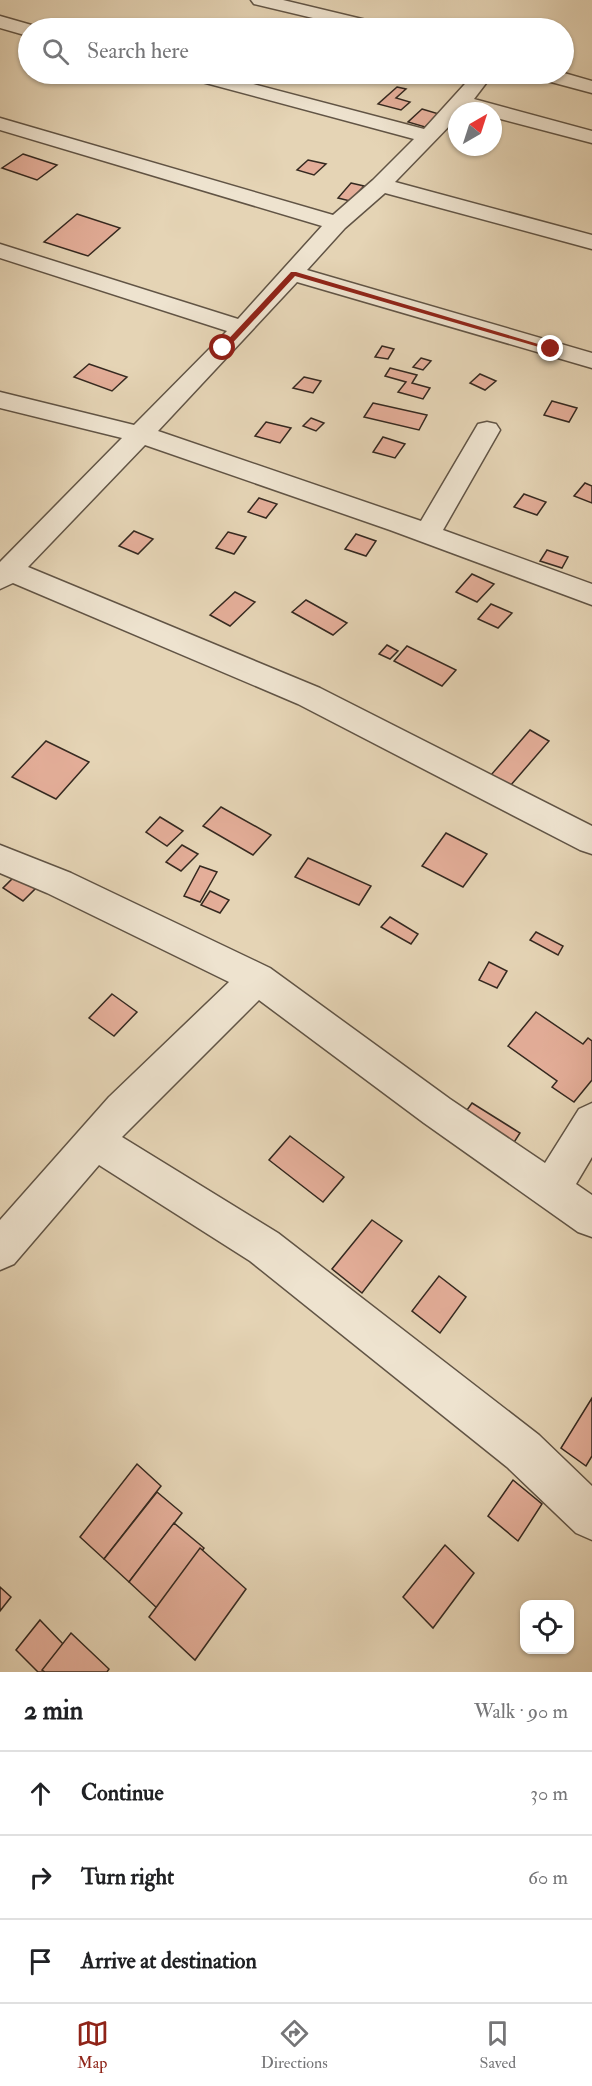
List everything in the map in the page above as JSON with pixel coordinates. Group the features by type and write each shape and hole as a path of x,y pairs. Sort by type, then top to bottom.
{"street":[{"path":"260,0 335,18"},
{"path":"0,22 18,27"},
{"path":"574,82 592,87"},
{"path":"232,84 427,136"},
{"path":"461,102 476,84"},
{"path":"502,113 592,137"},
{"path":"448,115 381,185 336,223 294,274 243,328 4,574 309,696 592,841"},
{"path":"0,124 336,223"},
{"path":"381,185 592,242"},
{"path":"0,251 243,328"},
{"path":"294,274 592,361"},
{"path":"0,400 139,434 427,534 592,595"},
{"path":"427,534 487,430"},
{"path":"0,858 59,883 257,979 347,1046 592,1218"},
{"path":"0,1250 122,1109 257,979"},
{"path":"551,1190 592,1121"},
{"path":"95,1141 264,1247 523,1451 592,1517"}],"building":[{"path":"397,87 406,89 396,98 410,102 401,110 378,104"},
{"path":"422,109 439,114 425,127 408,122"},
{"path":"23,154 57,165 37,180 2,168"},
{"path":"308,160 326,164 314,175 297,170"},
{"path":"351,183 364,186 350,201 338,198"},
{"path":"77,214 120,228 88,256 44,242"},
{"path":"382,346 394,349 388,359 375,357"},
{"path":"421,358 431,361 423,370 413,367"},
{"path":"89,364 127,377 112,391 74,377"},
{"path":"390,368 417,375 412,383 430,388 423,399 398,392 406,382 385,376"},
{"path":"480,374 496,381 485,390 470,383"},
{"path":"304,377 321,381 313,393 293,388"},
{"path":"552,401 577,408 569,422 544,415"},
{"path":"373,403 427,415 419,430 364,417"},
{"path":"311,418 324,423 316,431 303,426"},
{"path":"266,422 291,428 280,443 255,436"},
{"path":"383,437 405,444 395,458 373,452"},
{"path":"585,483 592,486 592,503 574,496"},
{"path":"524,494 546,502 537,515 514,507"},
{"path":"259,498 277,504 266,518 248,512"},
{"path":"134,531 153,539 138,554 119,546"},
{"path":"228,532 246,537 234,554 216,548"},
{"path":"356,534 376,541 366,556 345,549"},
{"path":"547,550 568,557 562,568 540,561"},
{"path":"472,574 494,584 477,602 456,592"},
{"path":"235,592 255,602 230,626 210,615"},
{"path":"306,600 347,623 333,635 292,612"},
{"path":"491,604 512,613 498,628 478,619"},
{"path":"387,645 398,651 390,659 379,654"},
{"path":"407,646 456,670 442,686 394,661"},
{"path":"530,730 549,741 510,786 491,775"},
{"path":"46,741 89,762 56,799 12,777"},
{"path":"221,807 271,835 253,855 203,826"},
{"path":"160,817 183,831 167,846 146,832"},
{"path":"446,833 487,854 463,887 422,866"},
{"path":"182,845 198,854 181,871 166,862"},
{"path":"308,858 371,886 359,905 295,877"},
{"path":"200,866 217,872 200,902 184,896"},
{"path":"21,870 41,883 23,901 3,888"},
{"path":"210,891 229,900 220,913 201,905"},
{"path":"390,917 418,934 411,944 381,927"},
{"path":"536,932 563,946 558,955 530,940"},
{"path":"489,962 507,971 497,988 479,980"},
{"path":"112,994 137,1012 114,1036 89,1018"},
{"path":"536,1012 583,1044 588,1038 592,1041 592,1080 574,1102 552,1087 557,1081 508,1046"},
{"path":"472,1103 520,1133 511,1147 462,1117"},
{"path":"290,1136 344,1177 323,1202 269,1160"},
{"path":"372,1220 402,1241 362,1293 332,1269"},
{"path":"439,1276 466,1297 440,1333 412,1311"},
{"path":"592,1398 592,1456 586,1466 561,1448"},
{"path":"137,1464 161,1486 104,1559 80,1537"},
{"path":"513,1480 542,1504 518,1541 488,1516"},
{"path":"157,1492 182,1513 129,1582 104,1559"},
{"path":"174,1523 204,1548 158,1609 129,1582"},
{"path":"445,1545 474,1573 433,1628 403,1597"},
{"path":"200,1548 246,1589 195,1660 149,1617"},
{"path":"0,1587 11,1597 0,1611"},
{"path":"40,1620 65,1646 44,1672 38,1672 16,1650"},
{"path":"71,1633 109,1669 107,1672 45,1672 42,1670"}],"route":[{"path":"223,348 294,274 551,349"}]}
